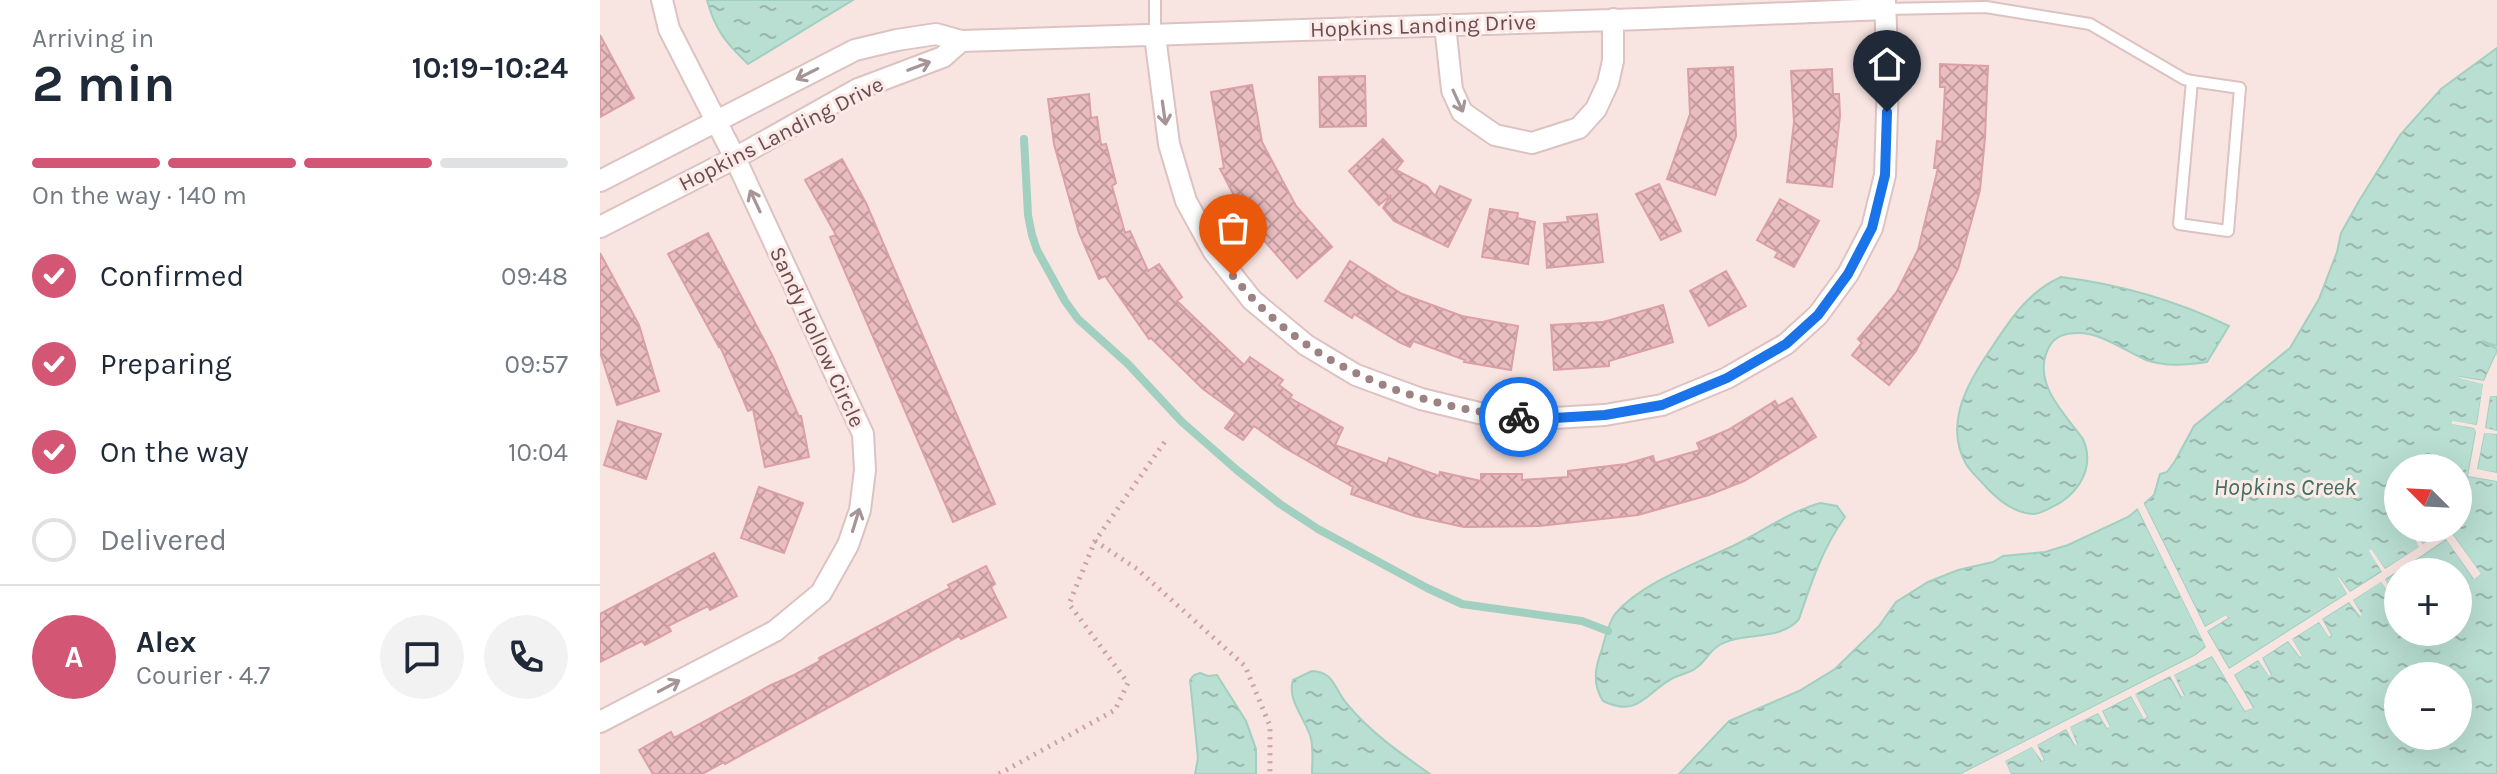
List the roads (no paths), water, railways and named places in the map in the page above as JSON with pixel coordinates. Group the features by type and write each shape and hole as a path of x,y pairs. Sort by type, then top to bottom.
{"street":[{"name":"Sandy Hollow Circle","path":"600,722 775,631 821,593 848,545 860,510 865,470 863,434 735,158 669,29 662,0"},
{"name":"Hopkins Landing Drive","path":"600,181 855,50 936,34 961,41 1155,36 1613,19 1885,5"},
{"path":"1155,36 1169,144 1186,201 1214,252 1252,300 1306,345 1356,375 1421,399 1479,413 1537,419 1605,415 1662,405 1727,378 1762,358 1786,344 1818,315 1848,274 1872,228 1885,175 1888,80 1885,5"},
{"path":"1445,25 1452,90 1462,112 1495,135 1532,143 1579,128 1596,109 1608,83 1613,61 1613,19"},
{"name":"Hopkins Landing Drive","path":"600,227 735,158 858,89 943,57 961,41"}],"lane":[{"path":"1155,0 1155,36"},
{"path":"1885,5 1986,7 2090,24 2184,79 2240,88 2228,231 2179,224 2192,81"}],"water":[{"path":"707,0 853,0 748,64 722,35"},
{"name":"Hopkins Creek","path":"2497,48 2497,346 2482,341 2497,349 2497,352 2484,381 2459,377 2484,383 2477,425 2452,423 2476,431 2472,454 2384,454 2384,542 2417,542 2420,547 2402,558 2384,558 2384,568 2370,550 2382,571 2350,592 2339,577 2347,594 2229,669 2207,631 2228,618 2226,616 2205,627 2144,504 2154,495 2160,474 2167,472 2175,461 2194,426 2290,348 2319,299 2341,233 2400,135 2441,89"},
{"path":"2061,277 2147,295 2229,326 2207,362 2192,364 2146,360 2105,339 2087,334 2069,334 2053,341 2044,362 2047,386 2059,408 2083,439 2087,461 2082,480 2060,503 2042,512 2026,513 2001,501 1968,467 1957,436 1960,408 1971,381 2009,322 2037,292"},
{"path":"2490,395 2497,396 2497,431 2485,429"},
{"path":"2484,432 2497,434 2497,473 2477,470"},
{"name":"Hopkins Creek","path":"2472,477 2497,481 2497,774 2011,774 2004,761 2033,746 2041,761 2044,760 2036,745 2066,729 2074,744 2077,743 2069,727 2098,713 2107,728 2109,726 2102,711 2131,696 2145,719 2147,717 2134,694 2170,676 2181,697 2184,695 2173,675 2212,656 2245,711 2253,707 2234,675 2258,660 2271,674 2262,658 2288,641 2300,657 2291,639 2319,622 2330,637 2322,619 2349,602 2359,616 2361,614 2353,600 2381,581 2384,585 2384,646 2472,646 2472,576 2480,574 2472,558 2458,542 2472,542"},
{"path":"1820,503 1837,506 1845,517 1824,553 1799,619 1782,631 1727,641 1694,670 1673,678 1634,705 1615,706 1603,701 1596,682 1598,663 1610,622 1626,603 1672,574"},
{"path":"2138,509 2206,646 2196,655 1961,774 1679,774 1729,721 1799,691 1835,669 1879,626 1896,602 1928,582 2003,556 2045,552 2068,545 2128,517"},
{"name":"Hopkins Creek","path":"2442,542 2449,542 2460,558 2418,558"},
{"path":"1312,671 1330,678 1365,724 1430,774 1312,774 1311,739 1294,701 1292,687 1293,680"},
{"path":"1200,673 1217,675 1246,721 1256,749 1256,774 1195,774 1198,758 1190,680"}],"waterway":[{"path":"1024,139 1032,235 1065,301 1078,319 1128,364 1182,422 1238,471 1318,529 1462,604 1582,621 1608,631"}]}
